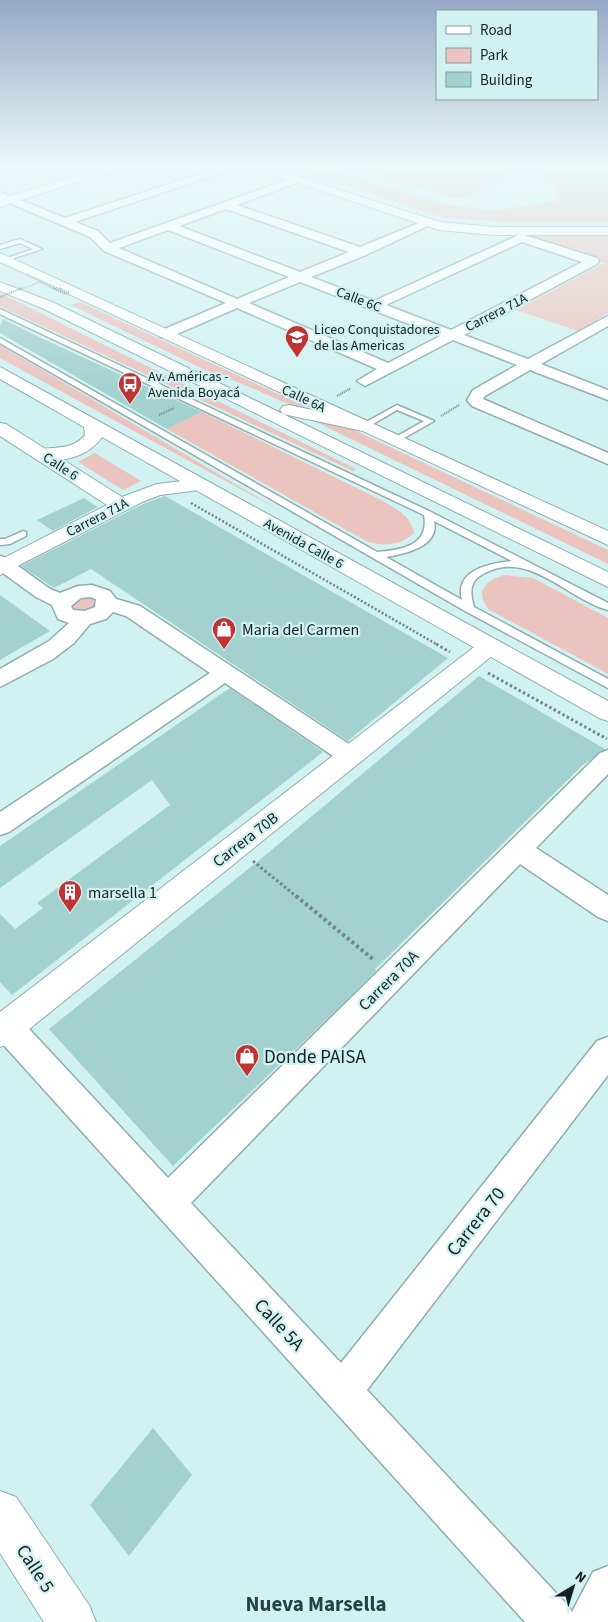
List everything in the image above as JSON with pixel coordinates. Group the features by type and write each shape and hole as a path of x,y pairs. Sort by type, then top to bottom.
{"main road":[{"name":"Calle 6A","path":"2,255 165,334 608,538"},
{"path":"0,277 47,305"},
{"path":"0,286 47,305 229,393 608,580"},
{"name":"Avenida Calle 6","path":"0,372 200,485 480,655 608,712"},
{"path":"229,393 320,418 363,426"},
{"path":"42,454 68,452 88,444 94,434 93,426"},
{"name":"Calle 6","path":"0,428 121,504"},
{"name":"Carrera 71A","path":"1,565 146,493 166,488 200,485"},
{"name":"Carrera 70B","path":"3,1029 480,655"},
{"name":"Calle 5","path":"0,1513 72,1622"}],"street":[{"path":"101,241 108,248 388,368"},
{"path":"108,248 128,241"},
{"name":"Calle 6C","path":"206,241 608,394"},
{"path":"329,241 362,252"},
{"path":"165,334 388,241"},
{"name":"Carrera 71A","path":"375,305 515,241"},
{"name":"Carrera 71A","path":"365,381 594,261 530,241"},
{"path":"608,320 475,396 475,400 478,403 608,459"},
{"path":"587,332 608,340"},
{"path":"1,565 43,593 63,602"},
{"path":"107,603 106,607 97,615 83,619 65,614 61,606 72,594 92,591 103,595 107,603 133,611 350,756"},
{"path":"0,679 63,643 76,631 83,619"},
{"path":"0,825 225,673"},
{"name":"Carrera 70A","path":"168,1202 608,758"},
{"path":"518,849 608,909"},
{"name":"Calle 5A","path":"3,1029 168,1202 554,1622"},
{"name":"Carrera 70","path":"342,1392 608,1050"},
{"path":"589,1622 608,1587"}],"lane":[{"path":"0,311 428,514 608,607"},
{"path":"0,340 470,609 608,684"},
{"path":"363,426 397,407 430,421"},
{"path":"395,441 430,421"},
{"path":"375,555 391,554 417,546 426,539 430,531 431,522 428,514"},
{"path":"0,542 7,542 23,534"},
{"path":"470,609 465,598 465,588 471,578 480,571 493,566 526,564"}],"path":[{"path":"0,297 39,282 65,294 69,293 27,274"},
{"path":"318,405 365,381"},
{"path":"430,421 475,396"},
{"path":"151,410 160,415 175,408 167,404"},
{"path":"166,488 480,655 608,740"},
{"path":"236,846 393,975"}],"green space":[{"path":"535,241 608,241 608,313 578,331 516,310 604,263"},
{"path":"0,293 356,469 353,471 8,310 0,306"},
{"path":"80,302 319,413 291,405 207,371 71,305"},
{"path":"0,345 281,511 0,358"},
{"path":"202,412 385,502 400,511 407,518 414,533 403,541 385,545 366,541 167,429"},
{"path":"314,421 350,428 608,550 608,564"},
{"path":"95,453 141,481 123,490 78,462"},
{"path":"504,575 533,578 608,618 608,674 488,609 484,603 482,592 492,580"},
{"path":"85,594 98,599 98,608 74,614 68,602"}],"building":[{"path":"3,319 202,412 167,429 0,333"},
{"path":"165,496 448,658 348,741 91,569 54,588 21,566 143,504"},
{"path":"84,498 98,507 53,531 37,520"},
{"path":"0,595 50,631 0,660"},
{"path":"479,676 605,749 583,765 375,969 376,971 344,1003 173,1166 49,1029 262,858"},
{"path":"230,688 323,752 12,995 0,982 0,914 15,929 43,908 37,903 170,805 152,780 0,888 0,846"},
{"path":"153,1428 192,1475 129,1556 90,1505"}],"place":[{"name":"Liceo Conquistadores de las Americas","path":"297,358"},
{"name":"Av. Américas - Avenida Boyacá","path":"130,405"},
{"name":"Maria del Carmen","path":"224,650"},
{"name":"marsella 1","path":"70,913"},
{"name":"Donde PAISA","path":"247,1077"}],"district":[{"name":"Nueva Marsella","path":"316,1604"}]}
